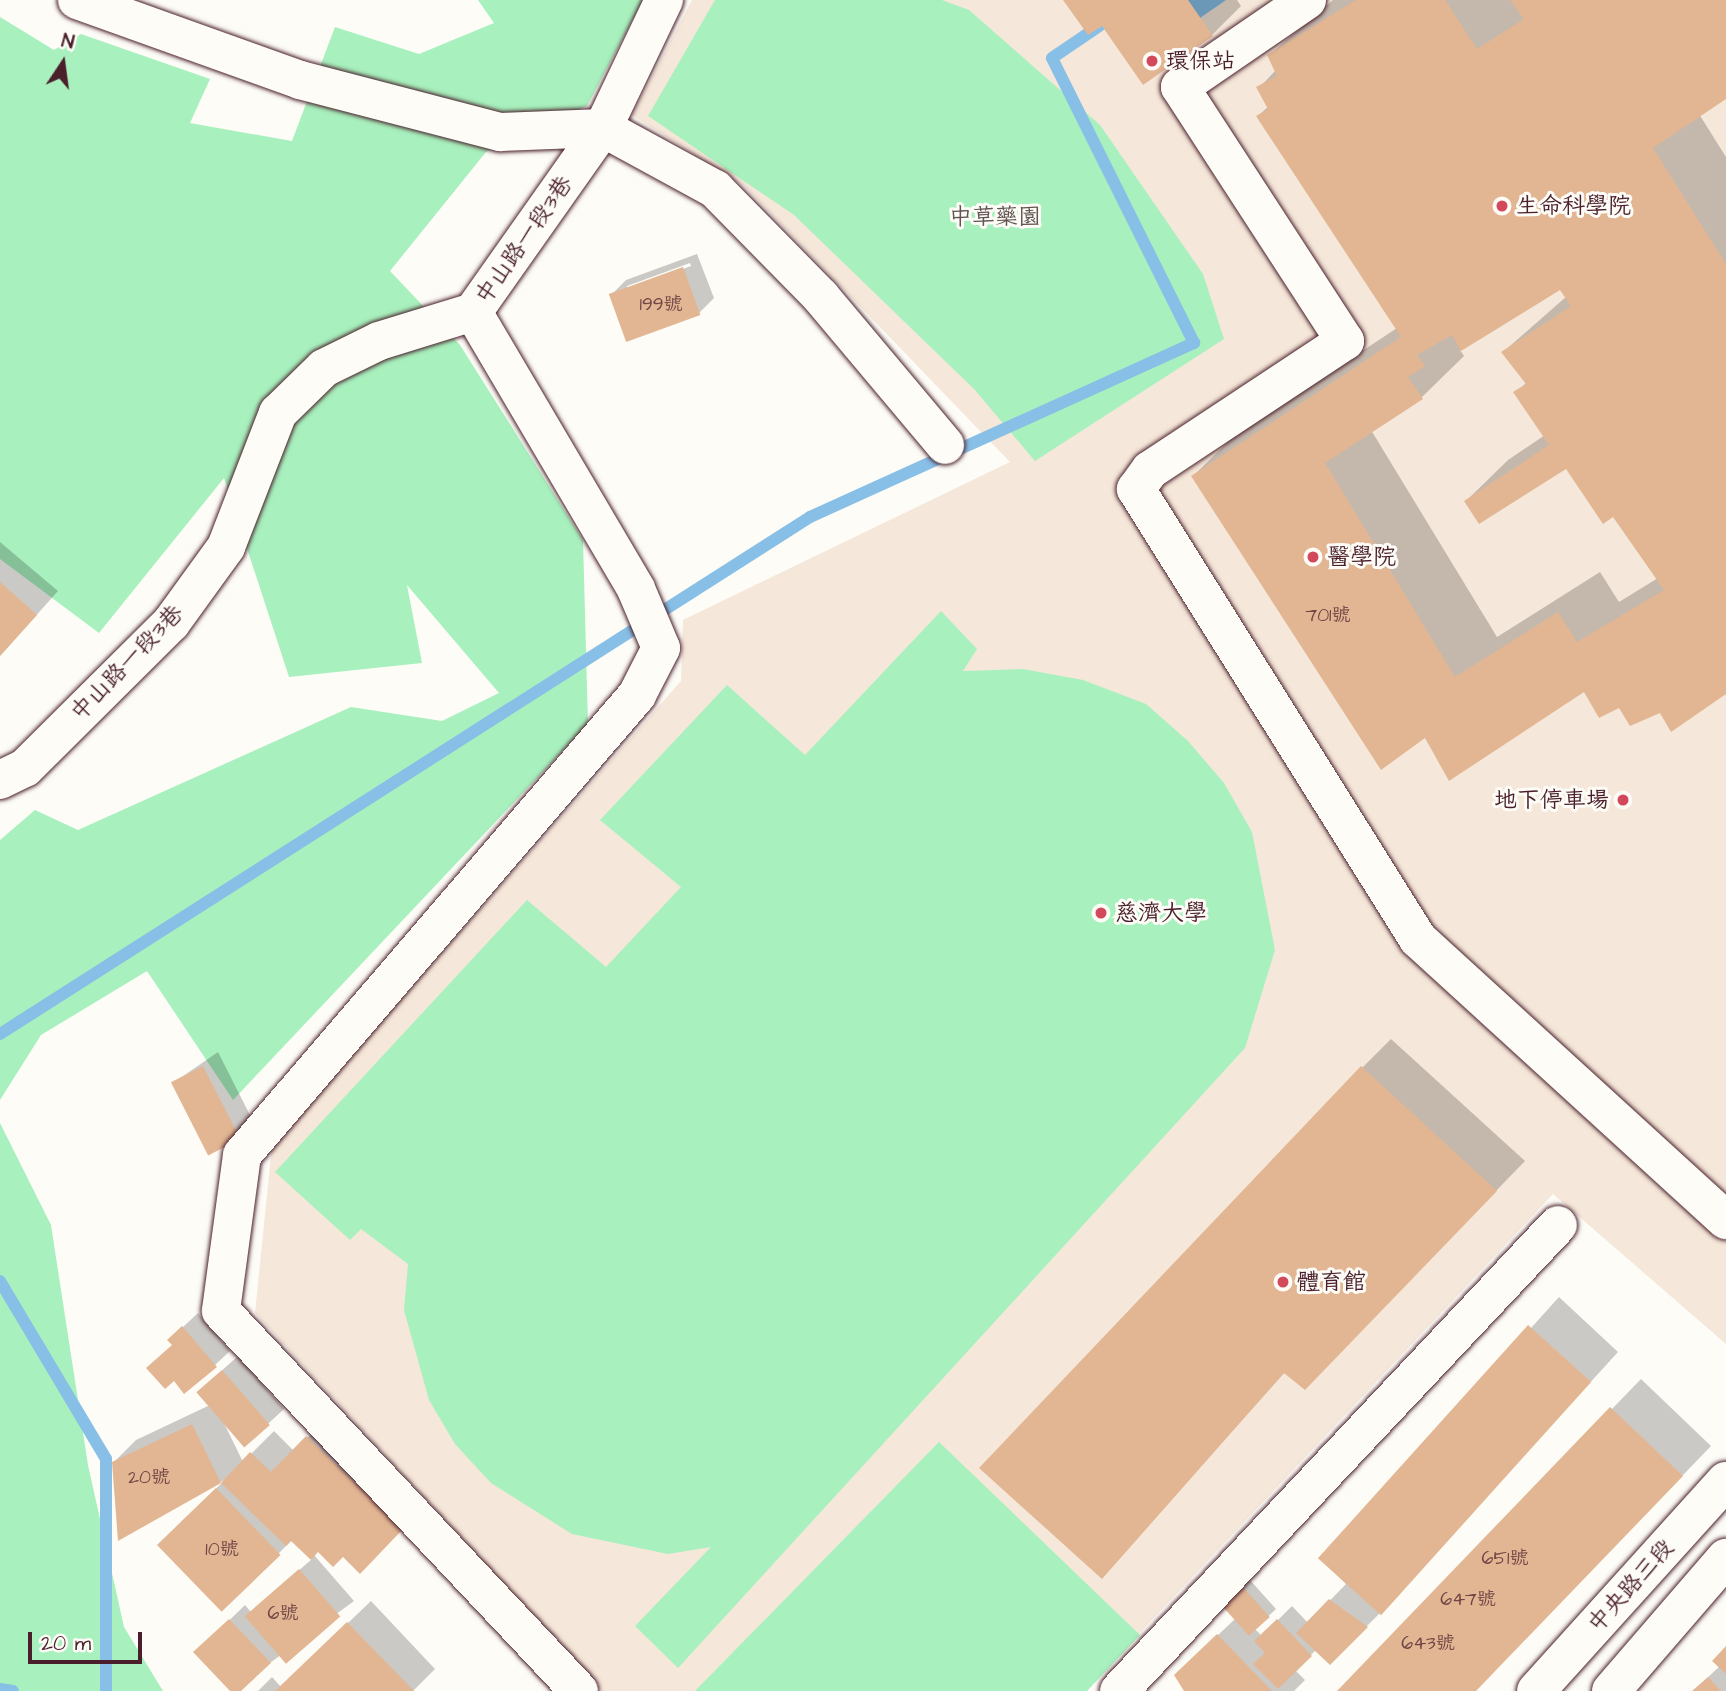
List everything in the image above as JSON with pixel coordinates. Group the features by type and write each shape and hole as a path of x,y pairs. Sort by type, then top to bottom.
{"street":[{"path":"77,0 300,80 500,132 603,128 715,189 821,297 945,445"},
{"name":"中山路一段3巷","path":"0,780 25,768 171,623 226,547 278,413 324,368 379,341 473,312 603,128 664,0"},
{"path":"1307,0 1180,87 1345,341 1150,470 1136,489 1418,939 1726,1220"},
{"path":"473,312 636,589 661,648 637,695 242,1155 221,1311 579,1691"},
{"path":"1119,1691 1558,1225"},
{"name":"中央路三段","path":"1536,1691 1726,1481"},
{"path":"1611,1691 1726,1558"}],"shaded area":[{"name":"慈濟大學","path":"692,0 1726,0 1726,1344 1553,1194 1085,1691 602,1691 255,1313 272,1146 681,681 683,620 1010,462 745,187 632,115"}],"green space":[{"path":"478,0 643,0 587,106 486,152 390,271 460,345 583,540 588,724 233,1100 147,971 41,1035 0,1100 0,840 35,810 78,830 351,707 442,721 499,693 407,585 422,663 289,677 224,478 99,633 0,559 0,17 54,50 81,34 210,79 190,123 292,141 335,27 419,54 494,23"},
{"name":"中草藥園","path":"715,0 942,0 969,10 1100,125 1203,274 1224,339 1035,461 974,389 794,215 648,116"},
{"path":"941,611 977,649 963,671 1023,669 1083,680 1146,704 1188,741 1224,783 1252,832 1275,950 1245,1048 678,1668 635,1626 711,1547 668,1554 572,1534 491,1483 455,1444 429,1400 404,1310 408,1264 361,1229 350,1240 275,1172 527,900 606,967 681,887 600,820 727,685 805,755"},
{"path":"0,1123 51,1225 88,1465 124,1627 163,1691 0,1691"},
{"path":"939,1442 1140,1635 1087,1691 695,1691"}],"water":[{"path":"1173,0 1226,0 1190,25"}],"building":[{"name":"環保站","path":"1063,0 1188,0 1213,36 1143,85 1102,26 1088,35"},
{"path":"1356,0 1445,0 1477,49 1524,19 1510,0 1726,0 1726,99 1653,148 1726,264 1726,694 1671,732 1660,713 1630,726 1619,708 1599,718 1584,692 1449,781 1425,738 1381,770 1191,476 1401,337 1256,116 1268,109 1256,87 1277,76 1267,55","holes":["1560,290 1571,306 1501,352 1526,384 1513,392 1549,445 1464,501 1479,524 1566,469 1603,524 1613,517 1664,590 1577,642 1558,612 1455,677 1325,463 1423,399 1408,377 1425,366 1417,355 1452,335 1461,351"]},
{"path":"683,267 700,315 626,342 609,294"},
{"path":"0,582 37,615 0,656"},
{"path":"203,1066 240,1139 208,1155 171,1082"},
{"name":"體育館","path":"1361,1066 1497,1191 1305,1390 1284,1373 1102,1579 979,1468"},
{"path":"1528,1325 1591,1382 1381,1615 1318,1558"},
{"path":"182,1326 217,1367 184,1394 174,1381 165,1389 146,1368 172,1345 167,1340"},
{"path":"222,1370 270,1425 244,1447 196,1392"},
{"path":"1610,1407 1683,1476 1476,1691 1337,1691"},
{"path":"192,1424 221,1483 118,1541 112,1462"},
{"path":"306,1436 403,1529 360,1574 343,1557 333,1567 318,1552 311,1560 291,1541 286,1546 221,1483 250,1452 271,1472"},
{"path":"216,1488 281,1555 222,1612 157,1545"},
{"path":"299,1569 340,1617 286,1664 245,1616"},
{"path":"1241,1585 1270,1617 1249,1636 1220,1604"},
{"path":"1329,1599 1368,1627 1330,1665 1296,1633"},
{"path":"229,1619 271,1663 241,1691 230,1691 193,1652"},
{"path":"1277,1619 1312,1656 1278,1689 1253,1664 1265,1653 1254,1641"},
{"path":"347,1622 414,1691 275,1691"},
{"path":"1217,1634 1272,1691 1184,1691 1174,1675"},
{"path":"1726,1646 1726,1674 1712,1661"},
{"path":"1708,1677 1721,1691 1692,1691"}],"waterway":[{"path":"0,1034 810,517 1194,343 1052,58 1102,24"},
{"path":"0,1281 106,1459 106,1691"},
{"path":"0,1689 13,1691"}],"place":[{"name":"環保站","path":"1152,61"},
{"name":"生命科學院","path":"1502,206"},
{"name":"醫學院","path":"1313,557"},
{"name":"地下停車場","path":"1623,800"},
{"name":"慈濟大學","path":"1101,913"},
{"name":"體育館","path":"1283,1282"}]}
